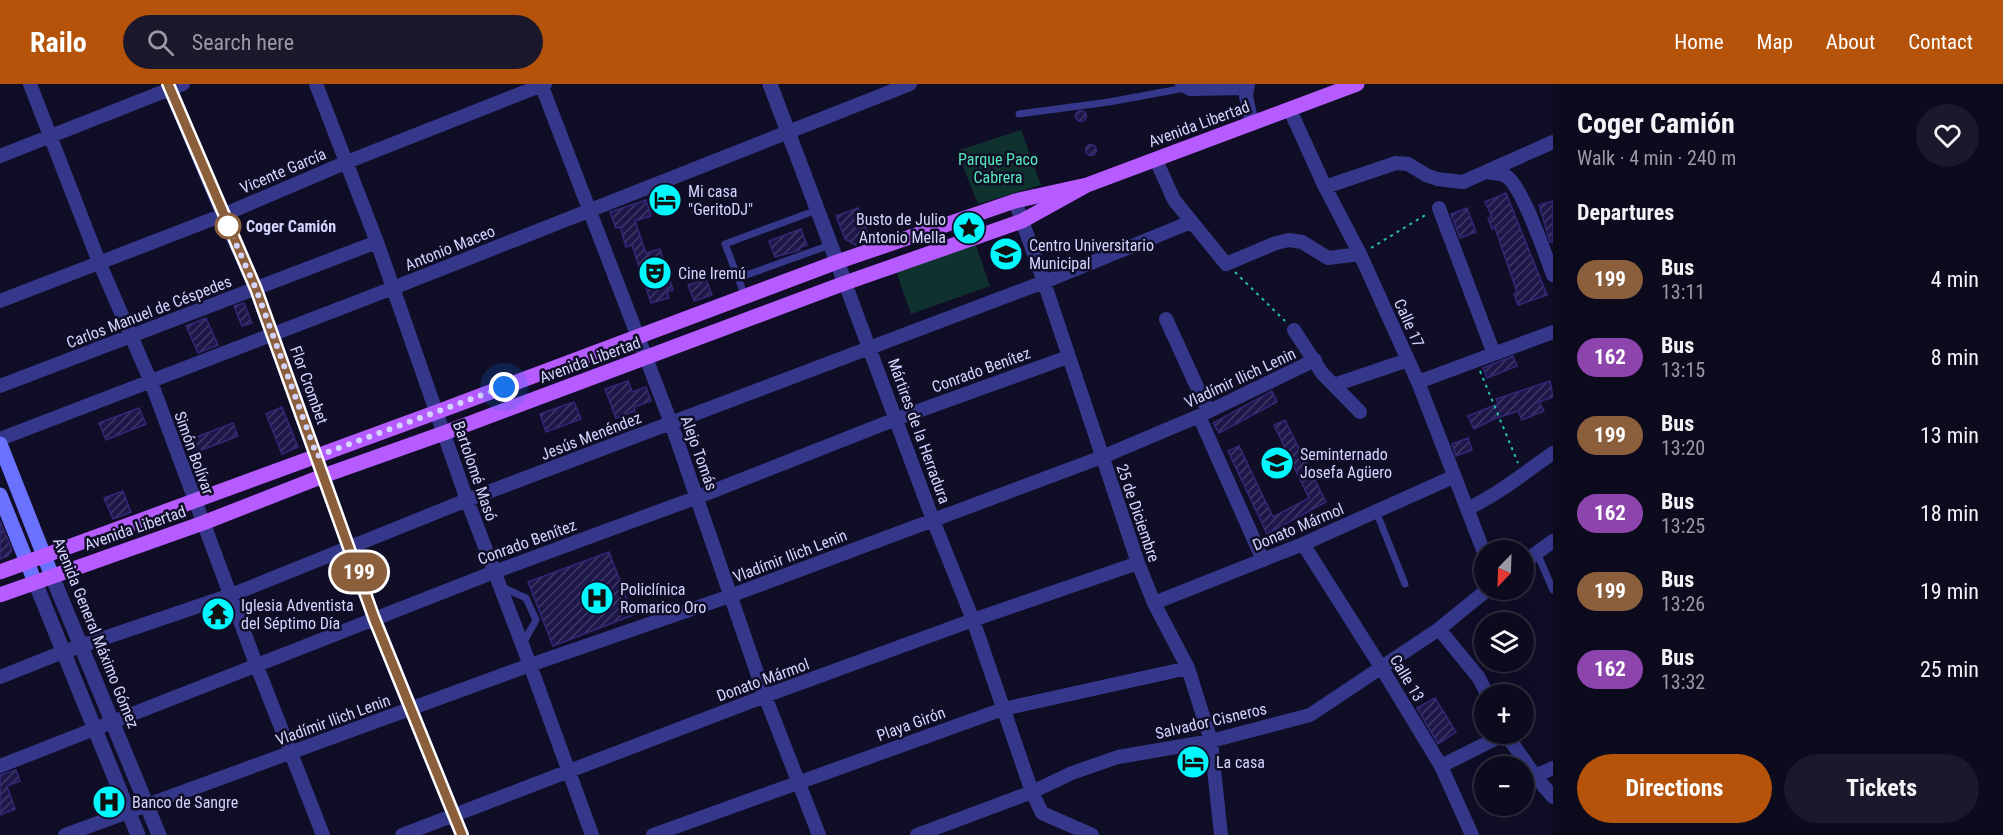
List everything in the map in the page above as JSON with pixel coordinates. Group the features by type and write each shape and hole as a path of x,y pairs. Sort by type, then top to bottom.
{"main road":[{"name":"Avenida Libertad","path":"0,572 837,262 1014,201 1087,184 1357,84"},
{"name":"Avenida Libertad","path":"0,595 203,523 323,476 845,283 1022,221 1087,184"},
{"name":"Avenida General Máximo Gómez","path":"0,444 52,576"},
{"path":"0,495 35,582"}],"street":[{"name":"Simón Bolívar","path":"30,84 99,262 151,382 256,664 323,835"},
{"name":"Bartolomé Masó","path":"316,84 377,242 467,500 592,835"},
{"name":"Vicente García","path":"0,301 223,215 347,162 542,84"},
{"name":"Alejo Tomás","path":"542,84 671,423 765,696 819,835"},
{"name":"Mártires de la Herradura","path":"770,84 933,520 973,620 1032,792 1042,813 1092,835"},
{"name":"Antonio Maceo","path":"0,440 910,84"},
{"path":"0,156 174,86"},
{"name":"Flor Crombet","path":"174,86 223,215 256,289 374,618 462,835"},
{"path":"1183,86 1190,89 1247,86 1246,96 1252,124"},
{"name":"Calle 17","path":"1290,110 1325,187 1360,254 1418,382 1479,540"},
{"path":"1325,187 1396,163 1408,164 1437,179 1463,182 1553,142"},
{"path":"1156,160 1174,200 1226,264 1276,243 1289,240 1302,242 1328,258 1360,254"},
{"path":"1487,172 1505,176 1514,185 1547,241 1553,275"},
{"name":"25 de Diciembre","path":"1014,201 1044,282 1138,563 1154,603 1188,668 1211,741 1221,835"},
{"path":"1439,208 1494,354"},
{"name":"Jesús Menéndez","path":"0,677 63,652 231,595 467,500 1044,282 1191,222"},
{"name":"Carlos Manuel de Céspedes","path":"0,386 377,242"},
{"path":"1166,319 1263,560"},
{"path":"1294,330 1322,373 1360,412"},
{"path":"1418,382 1553,332"},
{"name":"Conrado Benítez","path":"0,766 494,572 698,497 896,419 1068,357"},
{"name":"Vladímir Ilich Lenin","path":"64,835 412,710 530,665 730,596 1102,457 1203,414 1315,360"},
{"path":"1334,385 1408,360"},
{"path":"1467,509 1508,487 1553,453"},
{"name":"Donato Mármol","path":"1154,603 1303,544 1453,477"},
{"path":"1534,555 1553,541"},
{"name":"Calle 13","path":"1303,544 1382,667 1441,766 1472,835"},
{"name":"Donato Mármol","path":"402,835 765,696 1138,563"},
{"name":"Avenida General Máximo Gómez","path":"52,576 159,835"},
{"path":"35,582 138,835"},
{"name":"Salvador Cisneros","path":"917,835 1032,792 1072,772 1118,757 1211,741 1310,715 1438,629 1474,600"},
{"path":"1438,629 1482,684"},
{"name":"Playa Girón","path":"652,835 1003,709 1188,668"},
{"path":"1441,766 1486,744"},
{"path":"1513,744 1553,798"},
{"path":"1535,776 1553,768"}],"lane":[{"path":"1019,114 1109,102 1183,86"},
{"path":"745,296 725,244 817,210"},
{"path":"738,278 830,245"},
{"path":"1376,510 1405,584"},
{"path":"1537,553 1553,590"},
{"path":"500,586 526,598 536,620 522,645"}],"path":[{"path":"1360,254 1439,208"},
{"path":"1226,264 1294,330"},
{"path":"1476,360 1523,474"}],"green space":[{"name":"Parque Paco Cabrera","path":"1021,130 1041,185 978,204 957,151"},
{"path":"975,243 990,286 911,314 896,271"}],"building":[{"path":"1081,111 1085,112 1085,120 1081,121 1077,120 1076,116 1077,112"},
{"path":"1091,144 1097,150 1091,156 1085,150"},
{"path":"1506,193 1547,295 1518,305 1514,294 1517,292 1495,228 1492,229 1488,218 1492,217 1485,202"},
{"path":"646,200 651,216 635,221 646,253 660,249 673,290 667,292 669,298 651,303 632,245 626,247 620,227 616,228 610,212"},
{"path":"1553,201 1553,242 1550,242 1539,205"},
{"path":"858,208 870,239 855,245 845,239 836,216"},
{"path":"1467,208 1476,232 1460,238 1451,214"},
{"path":"801,229 807,245 799,248 800,250 775,257 769,241"},
{"path":"706,279 712,295 694,301 688,285"},
{"path":"244,303 252,323 242,326 234,306"},
{"path":"206,318 218,345 198,353 186,326"},
{"path":"1513,356 1517,366 1487,378 1483,368"},
{"path":"628,381 632,392 646,387 651,401 634,407 635,411 616,418 605,389"},
{"path":"1550,381 1553,397 1539,402 1544,411 1522,420 1518,411 1474,429 1468,416 1498,404 1496,399"},
{"path":"1272,391 1277,402 1219,433 1213,423"},
{"path":"574,402 581,419 546,432 540,414"},
{"path":"282,407 298,447 282,454 266,414"},
{"path":"139,408 146,424 106,440 99,423"},
{"path":"1285,420 1326,502 1267,534 1228,451 1239,446 1273,517 1309,498 1274,425"},
{"path":"233,423 238,436 194,453 189,440"},
{"path":"1468,438 1472,450 1456,456 1452,444"},
{"path":"123,491 131,512 113,519 104,498"},
{"path":"0,521 12,550 8,556 0,559"},
{"name":"Policlínica Romarico Oro","path":"609,552 633,615 553,646 528,582"},
{"path":"1435,698 1456,732 1438,744 1417,708"},
{"path":"16,770 20,781 7,786 15,809 0,815 0,775"}],"bus line":[{"name":"199","path":"168,84 256,289 374,618 462,835"}],"place":[{"name":"Mi casa \"GeritoDJ\"","path":"665,200"},
{"name":"Coger Camión","path":"228,226"},
{"name":"Busto de Julio Antonio Mella","path":"969,228"},
{"name":"Centro Universitario Municipal","path":"1006,254"},
{"name":"Cine Iremú","path":"655,273"},
{"name":"Seminternado Josefa Agüero","path":"1277,463"},
{"name":"Policlínica Romarico Oro","path":"597,598"},
{"name":"Iglesia Adventista del Séptimo Día","path":"218,614"},
{"name":"La casa","path":"1193,762"},
{"name":"Banco de Sangre","path":"109,802"}],"route":[{"path":"228,226 256,289 317,456 504,387"}]}
